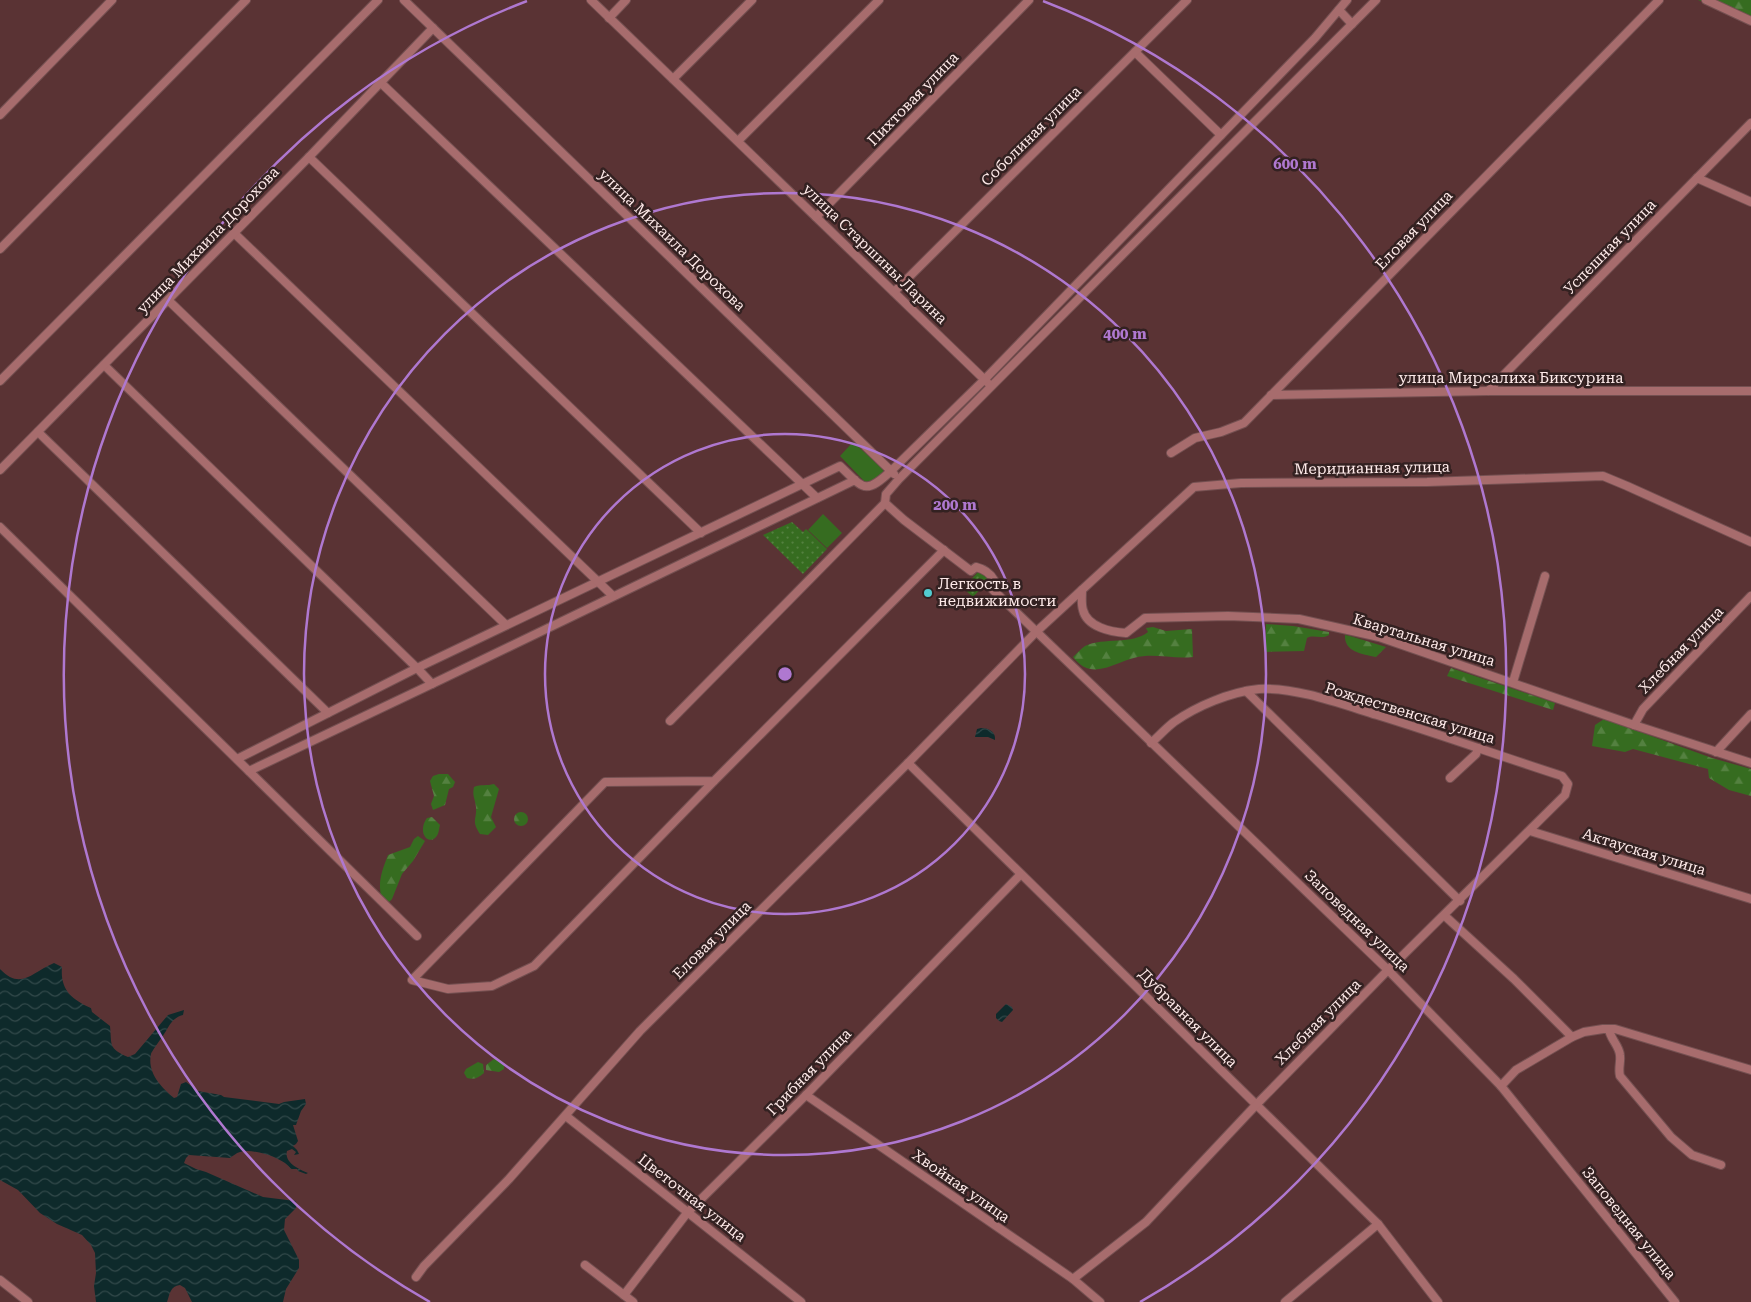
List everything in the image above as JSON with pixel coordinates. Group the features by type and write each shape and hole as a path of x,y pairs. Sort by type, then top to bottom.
{"street":[{"path":"0,115 112,0"},
{"path":"0,249 246,0"},
{"path":"0,381 378,0"},
{"name":"улица Михаила Дорохова","path":"404,0 900,479"},
{"name":"улица Старшины Ларина","path":"591,0 992,388"},
{"path":"609,18 626,0"},
{"path":"673,79 752,0"},
{"path":"738,142 879,0"},
{"name":"Пихтовая улица","path":"816,217 1029,0"},
{"name":"Соболиная улица","path":"894,292 1187,0"},
{"path":"237,759 417,668 840,466 862,486 869,488 876,485 984,380 1314,38 1347,0"},
{"path":"670,721 885,503 886,494 900,479 1376,0"},
{"name":"Еловая улица","path":"1171,453 1194,438 1221,432 1244,423 1659,0"},
{"path":"1706,0 1751,21"},
{"path":"1339,10 1352,24"},
{"name":"улица Михаила Дорохова","path":"0,470 104,366 433,28"},
{"path":"1136,52 1221,135"},
{"path":"380,82 817,498"},
{"name":"Успешная улица","path":"1488,391 1751,122"},
{"path":"308,157 701,533"},
{"path":"1697,178 1751,202"},
{"path":"234,233 613,596"},
{"path":"168,300 506,625"},
{"path":"104,366 432,684"},
{"name":"улица Мирсалиха Биксурина","path":"1271,395 1488,391 1751,391"},
{"path":"38,432 328,713"},
{"name":"Меридианная улица","path":"1036,632 1194,487 1241,483 1427,482 1603,476 1751,542"},
{"path":"249,770 855,480"},
{"path":"714,781 605,782 412,980 448,989 492,986 534,966 714,781 944,550 885,503"},
{"path":"0,528 417,936"},
{"name":"Заповедная улица","path":"944,550 971,571 976,567 984,569 994,580 990,587 1388,970 1501,1086 1675,1302"},
{"path":"1513,682 1546,576"},
{"name":"Квартальная улица","path":"1082,590 1083,611 1090,621 1110,632 1126,633 1145,618 1228,616 1299,619 1379,637 1634,725"},
{"name":"Хлебная улица","path":"1634,725 1643,709 1751,596"},
{"name":"Еловая улица","path":"416,1276 509,1179 640,1031 1036,632"},
{"name":"Рождественская улица","path":"1151,743 1174,722 1220,699 1246,691 1279,690 1315,697 1375,714 1562,776"},
{"path":"1246,691 1460,901"},
{"path":"1716,752 1751,714"},
{"path":"1634,725 1751,763"},
{"path":"1450,778 1476,754 1478,748"},
{"name":"Дубравная улица","path":"908,763 1378,1224 1438,1302"},
{"name":"Хлебная улица","path":"1073,1279 1146,1222 1256,1105 1388,970 1445,916 1565,795 1568,784 1562,776"},
{"name":"Актауская улица","path":"1530,831 1751,899"},
{"name":"Грибная улица","path":"624,1295 688,1213 806,1095 1020,874"},
{"path":"1445,916 1514,979 1572,1037"},
{"path":"1609,1029 1620,1056 1618,1067 1620,1076 1671,1137 1692,1155 1721,1165"},
{"path":"1501,1086 1516,1070 1572,1037 1584,1032 1609,1029 1751,1070"},
{"name":"Хвойная улица","path":"806,1095 1073,1279 1100,1302"},
{"name":"Цветочная улица","path":"566,1116 801,1302"},
{"path":"1285,1302 1378,1224"},
{"path":"585,1265 633,1302"},
{"path":"0,1280 28,1302"}],"green space":[{"path":"1698,0 1751,0 1751,20"},
{"path":"853,442 881,467 884,472 873,483 865,482 840,456"},
{"path":"823,514 842,533 827,548 808,530"},
{"path":"792,522 803,532 806,529 827,549 803,574 763,535"},
{"path":"979,571 989,580 973,597 963,588"},
{"path":"1266,624 1329,632 1329,635 1307,638 1304,651 1265,652"},
{"path":"1153,627 1166,631 1192,629 1193,657 1135,657 1107,667 1089,669 1081,665 1073,657 1085,646 1093,643 1134,638 1148,632 1146,628"},
{"path":"1345,635 1386,647 1376,657 1360,653 1347,645"},
{"path":"1451,668 1555,703 1553,710 1447,676"},
{"path":"1604,719 1712,758 1751,769 1751,796 1729,790 1709,778 1708,769 1633,749 1625,752 1592,746 1595,725"},
{"path":"448,774 455,782 453,787 449,789 445,805 433,810 431,804 434,796 430,781 433,776"},
{"path":"494,784 499,789 491,817 496,827 488,835 480,834 475,823 474,787"},
{"path":"518,812 524,812 528,819 524,826 518,826 514,822 514,816"},
{"path":"432,817 440,825 437,836 430,840 423,833 423,828 427,818"},
{"path":"418,836 425,841 413,861 402,874 392,899 389,902 382,899 380,882 388,855 410,847"},
{"path":"494,1059 502,1061 504,1069 499,1072 486,1070 486,1065"},
{"path":"478,1062 483,1064 484,1073 476,1078 467,1078 464,1073 466,1069"}],"water":[{"path":"981,728 991,731 994,734 995,740 988,737 975,737 977,729"},
{"path":"54,963 62,967 63,981 68,992 78,1001 91,1008 92,1012 110,1026 112,1046 128,1057 135,1054 168,1015 184,1010 183,1015 177,1017 171,1023 151,1054 150,1061 156,1079 174,1098 177,1097 181,1084 186,1082 198,1091 224,1097 279,1104 305,1099 306,1104 301,1111 296,1125 293,1125 298,1141 293,1146 299,1154 294,1155 296,1152 292,1149 287,1151 287,1155 293,1165 308,1173 291,1169 282,1161 252,1151 240,1152 230,1158 189,1155 184,1163 263,1197 295,1201 297,1204 296,1208 285,1219 284,1230 299,1260 299,1268 286,1289 283,1302 192,1302 185,1288 180,1285 172,1289 167,1302 96,1302 94,1286 96,1273 95,1253 91,1245 82,1235 57,1224 40,1213 18,1190 0,1180 0,969 14,979 21,979 27,978"},
{"path":"1006,1004 1012,1007 1013,1010 1002,1022 996,1018 996,1014"}],"place":[{"name":"Легкость в недвижимости","path":"928,593"}]}
